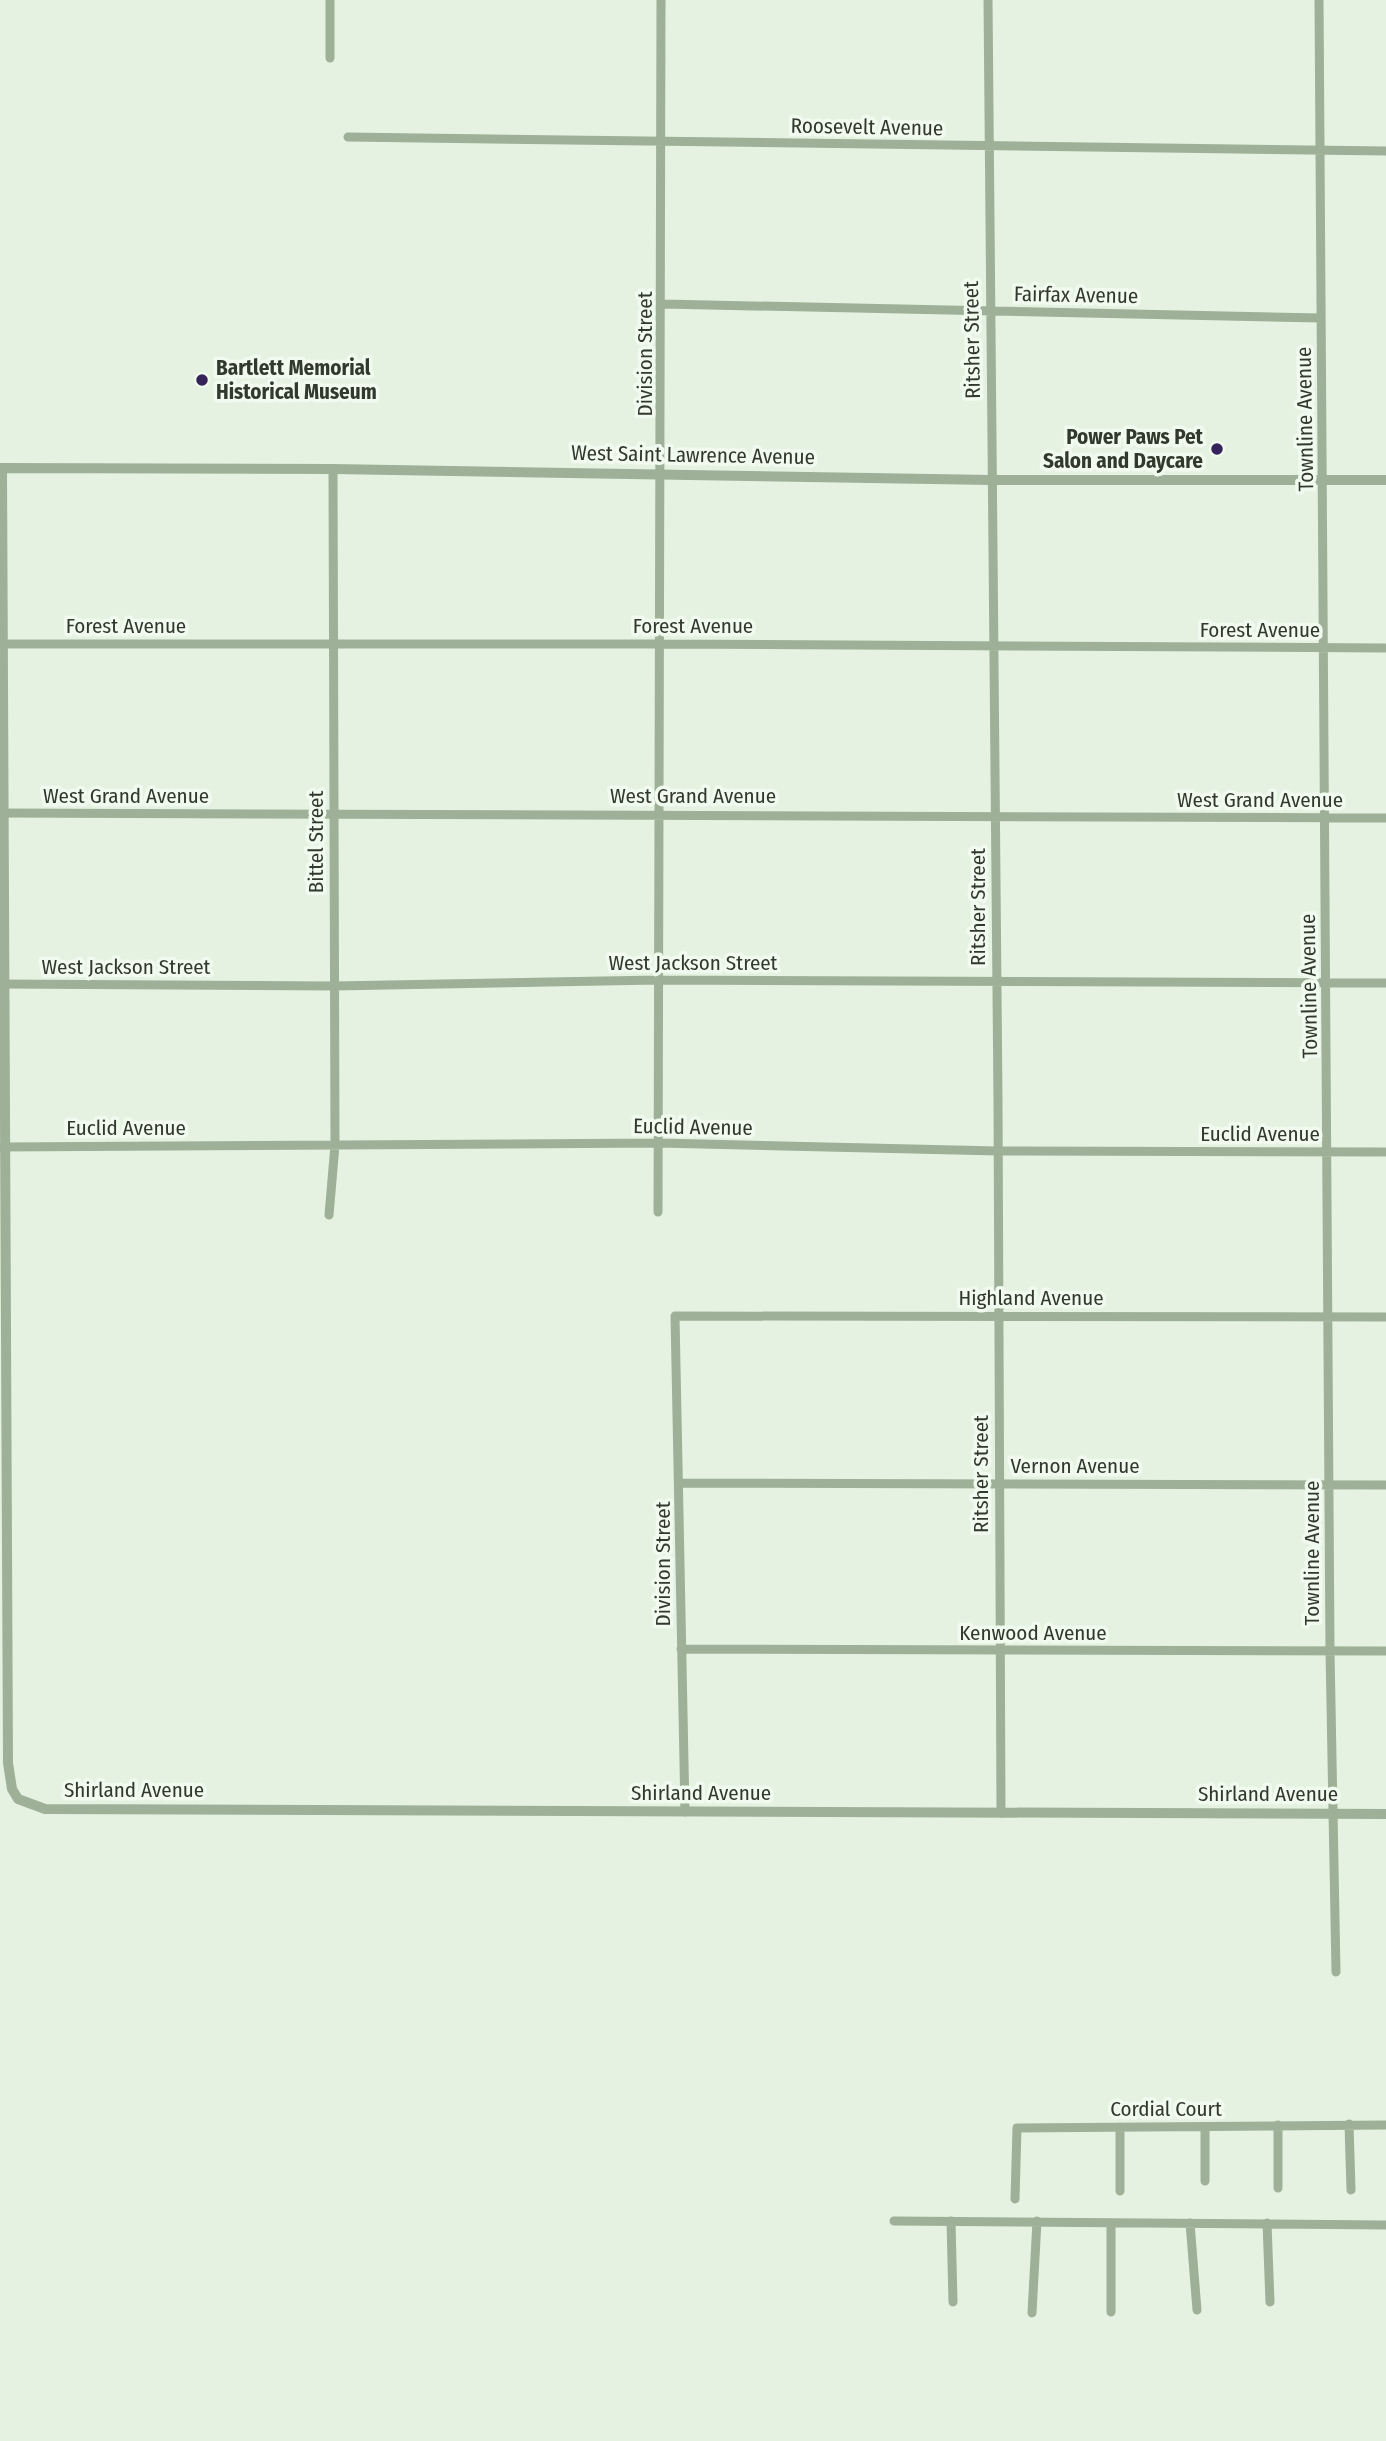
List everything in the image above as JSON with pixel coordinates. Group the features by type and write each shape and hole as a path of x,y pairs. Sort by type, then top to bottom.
{"street":[{"path":"330,0 330,58"},
{"name":"Division Street","path":"658,1212 663,304 661,0"},
{"name":"Ritsher Street","path":"988,0 1001,1813"},
{"name":"Townline Avenue","path":"1319,0 1330,1651 1336,1972"},
{"name":"Roosevelt Avenue","path":"348,137 663,139 989,147 1386,151"},
{"name":"Fairfax Avenue","path":"663,304 1321,318"},
{"path":"1,468 2,1147"},
{"name":"West Saint Lawrence Avenue","path":"1,468 333,469 992,480 1386,480"},
{"name":"Bittel Street","path":"330,1215 335,1145 333,469"},
{"name":"Forest Avenue","path":"1,644 662,643 1386,648"},
{"name":"West Grand Avenue","path":"1,813 1386,818"},
{"name":"West Jackson Street","path":"1,984 334,986 658,980 1386,983"},
{"name":"Euclid Avenue","path":"2,1147 659,1143 998,1151 1386,1152"},
{"name":"Shirland Avenue","path":"2,1147 8,1763 10,1782 18,1799 45,1809 1386,1814"},
{"name":"Division Street","path":"675,1316 685,1812"},
{"name":"Highland Avenue","path":"675,1316 1386,1317"},
{"name":"Vernon Avenue","path":"680,1483 1386,1485"},
{"name":"Kenwood Avenue","path":"681,1648 1386,1651"},
{"path":"1349,2124 1351,2190"},
{"path":"1278,2125 1278,2188"},
{"name":"Cordial Court","path":"1015,2199 1017,2128 1386,2125"},
{"path":"1121,2127 1121,2191"},
{"path":"1205,2127 1205,2181"},
{"path":"894,2221 1386,2225"},
{"path":"951,2221 953,2302"},
{"path":"1032,2313 1037,2221"},
{"path":"1190,2222 1197,2310"},
{"path":"1111,2223 1111,2312"},
{"path":"1267,2223 1270,2302"}],"place":[{"name":"Bartlett Memorial Historical Museum","path":"202,380"},
{"name":"Power Paws Pet Salon and Daycare","path":"1217,449"}]}
